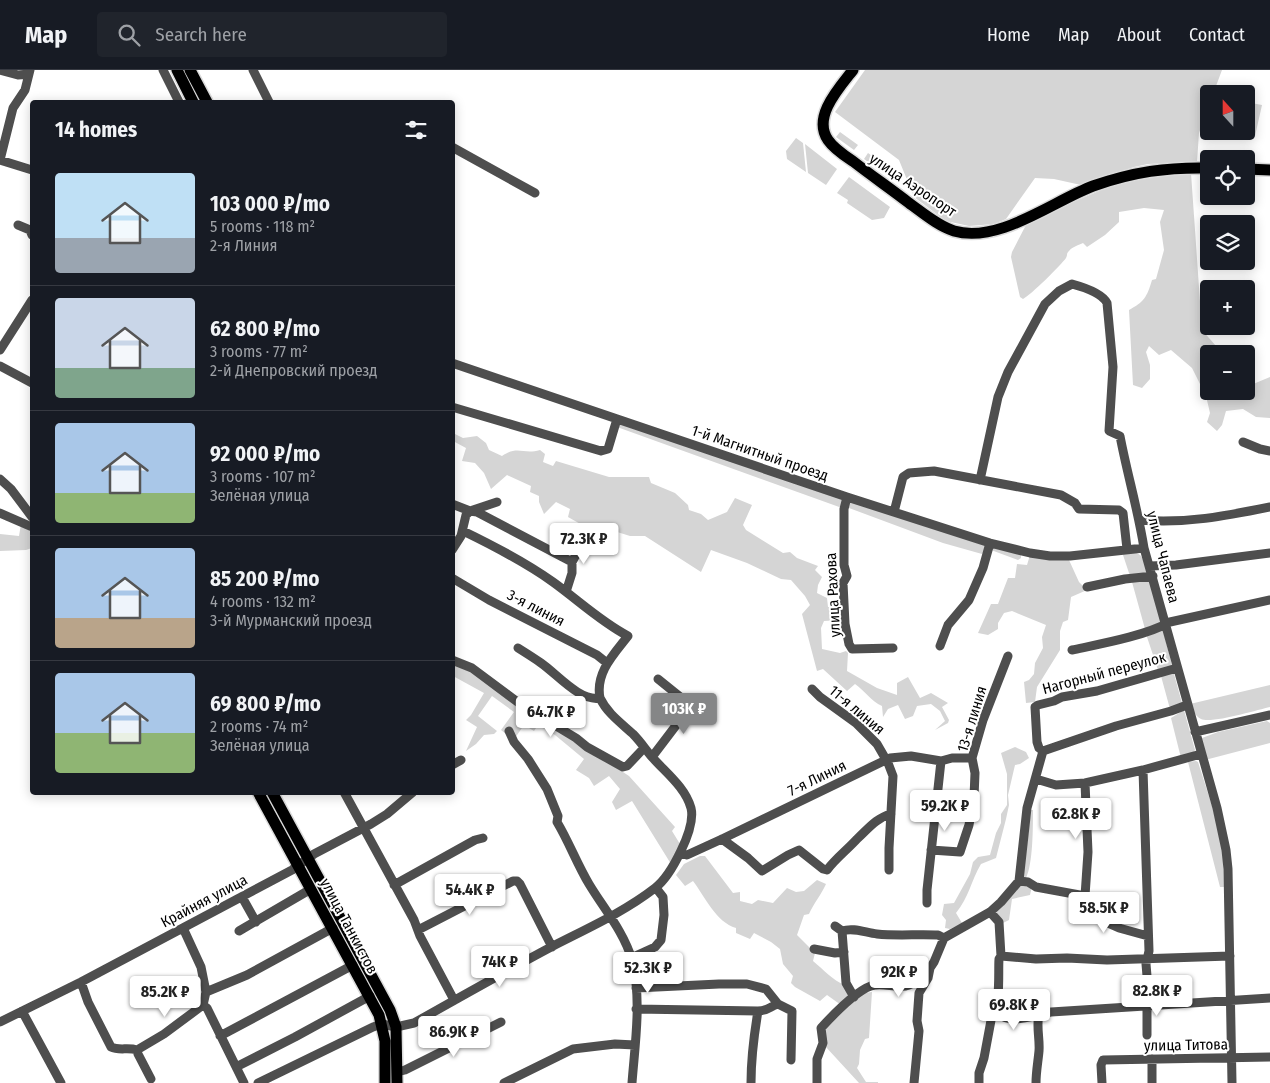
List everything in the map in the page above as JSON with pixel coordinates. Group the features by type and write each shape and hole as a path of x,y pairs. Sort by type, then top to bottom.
{"main road":[{"path":"177,70 192,100"},
{"path":"190,70 206,100"},
{"name":"улица Аэропорт","path":"853,70 825,112 822,121 827,139 833,146 923,213 956,231 976,233 997,229 1092,187 1134,174 1166,168 1200,168"},
{"path":"1255,169 1270,170"},
{"name":"улица Танкистов","path":"260,795 380,989 396,1027 397,1078"},
{"name":"улица Танкистов","path":"273,795 303,862 311,889 370,996 382,1024 385,1083"}],"street":[{"path":"0,70 18,75 29,72 25,90 13,108 0,160 30,169"},
{"path":"163,70 178,100"},
{"path":"252,70 268,100"},
{"path":"455,149 535,193"},
{"path":"18,225 30,230"},
{"name":"улица Чапаева","path":"980,480 998,397 1018,351 1045,304 1059,291 1072,284 1081,286 1105,298 1113,367 1109,431 1120,436 1144,548 1200,754 1217,808 1226,850 1232,1083"},
{"path":"0,350 30,303"},
{"name":"1-й Магнитный проезд","path":"455,364 847,497 990,543 1050,556 1070,556 1144,548"},
{"path":"0,366 30,383"},
{"path":"455,408 601,451 608,449 618,419"},
{"path":"1243,442 1260,450 1270,451"},
{"path":"894,512 903,477 909,473 934,471 1061,494 1075,503 1079,509 1119,510 1123,513 1126,549"},
{"path":"0,479 11,489 30,514"},
{"name":"улица Рахова","path":"847,497 844,509 844,565 847,576 844,582 845,624 849,644 852,649 893,648"},
{"path":"455,545 463,531 466,515 470,511 498,502"},
{"path":"455,505 477,512 572,562"},
{"path":"1139,520 1219,518 1270,507"},
{"path":"0,513 30,526"},
{"path":"258,1083 382,1024 396,1027 414,1022 610,917 656,888 681,853 691,822 691,809 682,790 634,735 615,718 600,698 601,677 607,663 628,636 614,629 566,592 520,561 463,531"},
{"path":"566,592 572,573 572,562 589,531"},
{"path":"940,646 948,625 969,600 983,568 990,543"},
{"path":"1150,566 1176,565 1270,553"},
{"path":"1087,587 1125,579 1152,576"},
{"name":"3-я линия","path":"455,580 489,600 597,655 607,663"},
{"path":"1072,650 1117,640 1170,622 1270,600"},
{"path":"518,648 542,663 575,690 590,699 600,698"},
{"name":"13-я линия","path":"931,850 960,852 969,825 974,797 975,773 972,758 983,720 1008,656"},
{"path":"455,661 472,668 523,706 576,738 587,748 622,767 627,766 644,748"},
{"name":"Нагорный переулок","path":"1043,751 1039,748 1036,736 1036,707 1038,705 1062,697 1098,691 1178,668"},
{"path":"652,757 690,707 689,704 658,679"},
{"name":"11-я линия","path":"812,689 856,723 877,744 893,776 889,848 890,870"},
{"path":"914,1083 919,1031 917,1006 919,994 928,978 930,968 944,938 990,912 1019,881 1027,808 1043,751 1116,726 1187,705"},
{"path":"1195,732 1270,715"},
{"path":"509,731 514,742 528,759 547,789 558,816 557,822 588,882 621,933 631,958 636,988 632,1083"},
{"path":"1036,779 1056,785 1085,783 1143,770 1200,754"},
{"name":"7-я Линия","path":"681,853 687,854 722,840 886,760 899,756 940,761 952,758 972,758"},
{"path":"455,763 461,760"},
{"path":"927,903 940,761"},
{"path":"1143,770 1148,936 1148,958 1146,964 1147,1035"},
{"path":"1085,783 1088,852 1085,896 1096,915 1103,921 1119,928 1148,936"},
{"path":"346,795 454,1000"},
{"name":"Крайняя улица","path":"0,1022 81,982 242,897 387,814 409,795"},
{"path":"722,840 762,870 799,850 823,869 827,870 838,855 857,840 868,828 882,816 891,814"},
{"path":"394,885 475,840 483,838"},
{"path":"418,930 513,881 517,881 552,947"},
{"path":"1019,881 1028,882 1036,887 1085,896"},
{"path":"631,958 655,947 661,940 664,915 663,897 656,888"},
{"path":"239,931 311,889"},
{"path":"242,897 256,922"},
{"path":"979,1083 979,1073 984,1058 992,1015 995,1012 999,996 999,959 1001,956 999,922 990,912"},
{"path":"81,982 88,1002 111,1047 115,1050 129,1048 137,1050 164,1034 204,1004 206,992 201,967 183,928"},
{"path":"206,992 247,975 332,928"},
{"path":"853,998 846,983 844,952 839,929 864,931 879,935 938,935 944,938"},
{"path":"814,949 835,953 844,952"},
{"path":"1001,956 1036,959 1107,960 1230,956"},
{"path":"220,1036 353,965"},
{"path":"817,1083 817,1059 823,1043 824,1024 869,986 877,984 908,986 930,968"},
{"path":"636,988 747,984 766,989 778,1004 792,1011 791,1060"},
{"path":"236,1066 288,1041 370,996"},
{"path":"995,1012 999,1016 1010,1019 1051,1012 1270,998"},
{"path":"204,1004 244,1083"},
{"path":"636,1009 758,1011 769,1010 778,1004"},
{"path":"22,1011 61,1083"},
{"path":"751,1083 752,1041 756,1032 758,1011"},
{"path":"1036,1083 1039,1050 1039,1014"},
{"path":"397,1078 405,1070 502,1022"},
{"path":"504,1083 573,1049 614,1044 635,1045"},
{"path":"137,1050 151,1079"},
{"name":"улица Титова","path":"1102,1083 1103,1060 1270,1057"},
{"path":"1152,1059 1152,1083"}],"shaded area":[{"path":"865,70 1222,70 1216,85 1200,85 1200,130 1197,162 1148,164 1081,185 1054,179 1035,178 1006,219 994,224 969,226 946,221 914,197 899,160 835,112"},
{"path":"1255,104 1262,105 1255,136"},
{"path":"840,132 858,145 854,150 836,137"},
{"path":"796,138 803,143 806,172 787,159 786,151"},
{"path":"805,144 837,169 826,185 808,173"},
{"path":"868,153 886,166 882,172 864,159"},
{"path":"1191,173 1200,301 1200,335 1206,335 1215,345 1200,345 1200,384 1192,368 1171,350 1159,355 1149,346 1146,352 1150,365 1150,379 1142,388 1133,385 1129,310 1142,301 1152,280 1156,279 1164,250 1160,222 1164,210 1144,208 1119,212 1119,222 1105,235 1087,247 1083,243 1072,248 1059,267 1039,286 1027,297 1023,299 1020,297 1011,257 1027,223 1118,183 1151,175"},
{"path":"849,177 890,207 884,218 872,220 847,203 848,200 837,193"},
{"path":"1270,377 1270,418 1256,417 1243,409 1226,411 1222,425 1217,431 1207,422 1210,413 1207,400 1255,400 1255,383"},
{"path":"618,423 844,498 842,508 617,427"},
{"path":"455,434 463,438 477,436 486,443 489,450 502,456 512,451 529,452 540,450 545,454 543,462 553,466 556,461 609,477 649,477 651,483 675,493 688,505 689,510 701,514 708,520 727,512 735,498 752,505 743,525 746,530 783,553 790,552 797,558 818,566 815,570 822,577 817,593 827,598 828,607 842,609 841,620 824,621 821,628 822,649 840,653 846,651 848,653 847,671 877,688 897,695 897,683 908,677 920,698 931,693 948,703 942,707 949,720 948,723 935,730 945,721 940,711 931,704 917,706 913,716 905,719 898,705 888,709 883,717 882,706 855,684 847,691 823,669 817,671 802,614 810,605 791,580 781,579 747,563 711,550 701,572 645,536 630,536 595,525 584,526 568,517 570,509 556,502 544,514 539,502 539,496 530,492 531,486 507,475 491,489 484,473 475,463 462,461 466,448 455,442"},
{"path":"850,500 986,545 985,551 982,554 943,543 849,508 845,509"},
{"path":"21,524 30,531 30,549 0,551 0,534 19,536"},
{"path":"993,546 1021,554 1021,558 1018,560 991,550"},
{"path":"1122,552 1137,553 1142,557 1147,572 1145,575 1130,576"},
{"path":"1030,555 1069,560 1079,582 1087,590 1071,597 1068,620 1063,622 1060,631 1060,650 1037,687 1035,702 1026,703 1024,682 1029,680 1034,674 1035,663 1043,648 1042,637 1046,625 1012,611 1004,613 998,623 998,629 988,635 978,633 991,604 998,604 1008,578 1015,578 1017,564 1027,565"},
{"path":"1149,580 1161,622 1145,629 1132,582"},
{"path":"1163,630 1172,665 1159,673 1146,634"},
{"path":"455,663 463,666 629,776 675,827 672,831 680,844 671,864 632,801 616,810 612,802 620,789 609,776 594,786 589,778 576,770 584,759 555,735 538,725 534,731 524,725 515,738 512,739 501,730 514,712 492,696 478,716 497,731 494,734 484,735 466,751 477,727 466,720 484,693 455,677"},
{"path":"1170,673 1174,674 1182,703 1170,709 1161,676"},
{"path":"1270,685 1270,707 1234,716 1214,720 1201,719 1196,715 1190,704"},
{"path":"1184,710 1195,750 1193,753 1181,758 1171,718"},
{"path":"1267,721 1270,723 1270,743 1205,760 1202,738 1218,732"},
{"path":"1015,747 1026,752 1029,758 1015,765 1008,795 1009,805 996,858 981,864 964,901 956,913 962,923 950,929 945,928 946,920 942,915 944,904 954,903 970,874 973,862 978,857 990,855 1001,823 1001,814 1007,805 1007,774 1001,753"},
{"path":"1188,762 1198,762 1213,809 1223,850 1224,887 1220,887"},
{"path":"1031,810 1033,810 1033,835 1031,855 1026,878 1023,878"},
{"path":"700,856 705,856 733,893 740,892 740,901 752,904 758,900 773,903 787,888 796,892 804,891 817,880 826,884 809,914 804,915 797,935 815,953 813,961 832,978 845,985 849,995 872,992 869,1038 865,1039 860,1050 857,1068 866,1082 878,1083 859,1083 825,1046 820,1026 841,1005 827,995 820,1001 795,987 791,983 793,976 783,964 780,949 754,933 750,939 736,933 736,928 717,915 693,881 685,886 676,875 684,864"},
{"path":"1024,884 1032,886 1030,895 1012,899 1009,920 1003,923 996,912 1019,886"}],"tram line":[{"path":"187,70 202,100"},
{"path":"265,795 383,1014 389,1040 388,1083"}]}
